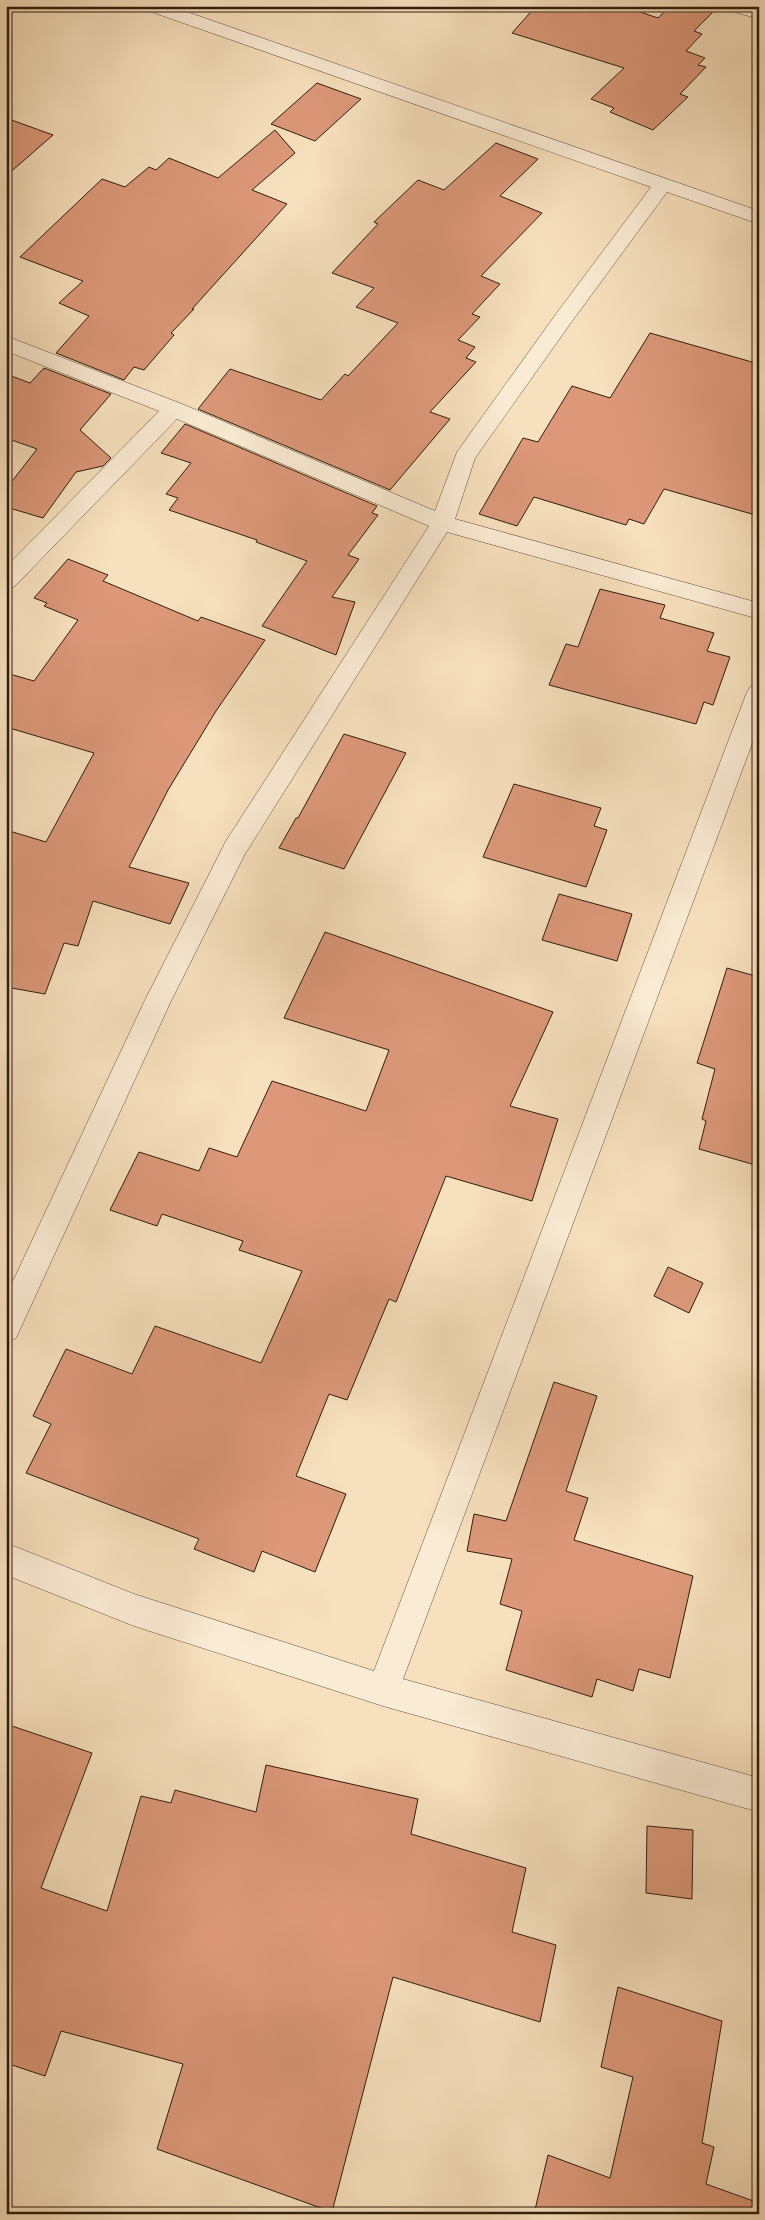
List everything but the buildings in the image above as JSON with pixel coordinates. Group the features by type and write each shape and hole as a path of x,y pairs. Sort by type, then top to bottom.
{"street":[{"path":"152,6 759,218"},
{"path":"734,6 759,14"},
{"path":"6,1328 158,1000 235,848 442,523 465,458 563,319 663,184"},
{"path":"6,343 174,408 442,523 759,611"},
{"path":"6,581 174,408"},
{"path":"383,1690 759,692"},
{"path":"6,1560 134,1610 383,1690 759,1795"}]}
